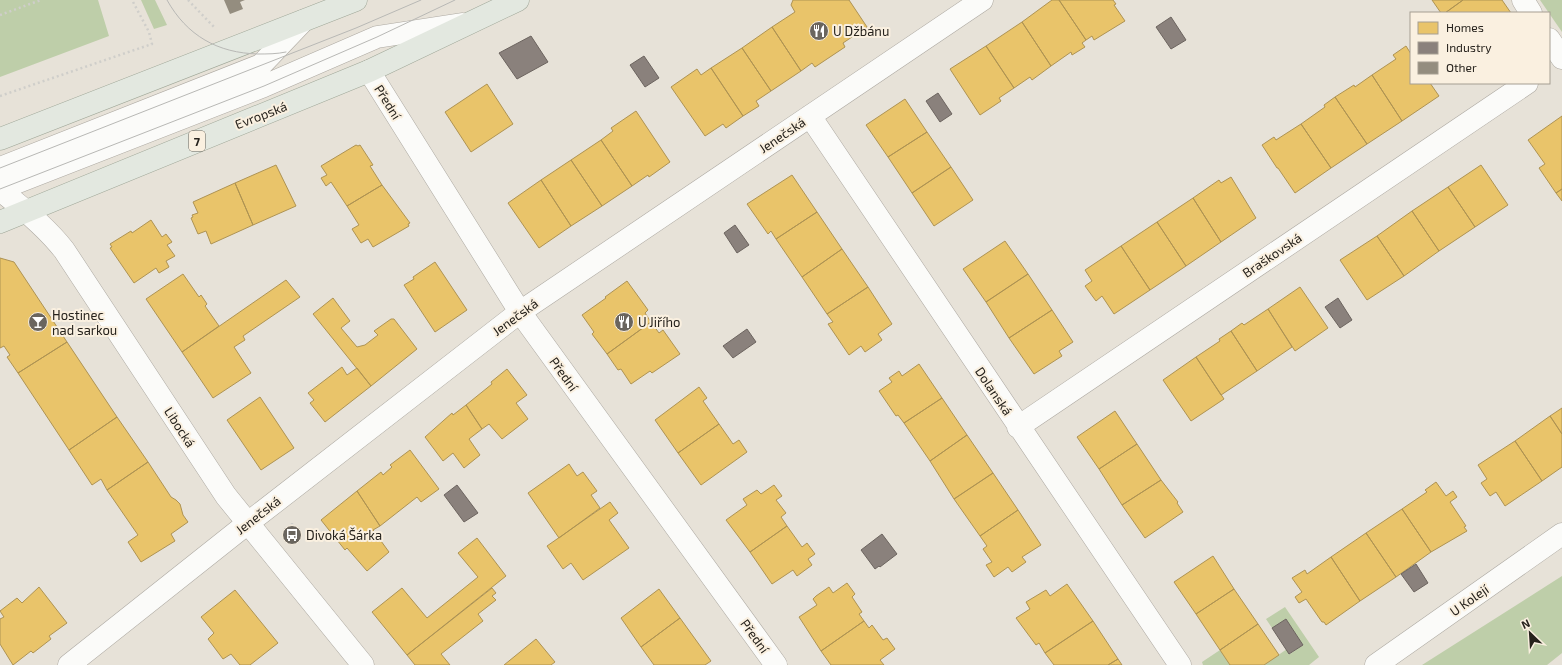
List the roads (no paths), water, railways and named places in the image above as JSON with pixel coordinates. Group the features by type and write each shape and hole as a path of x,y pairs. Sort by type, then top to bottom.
{"main road":[{"path":"0,138 356,0"},
{"name":"Evropská","path":"0,222 369,71 518,0"}],"street":[{"name":"Jenečská","path":"70,665 248,523 520,312 982,0"},
{"path":"1522,0 1530,12"},
{"path":"0,168 261,65 303,21"},
{"path":"0,190 264,86 377,37 473,22"},
{"path":"1550,41 1562,59 1550,67"},
{"name":"Přední","path":"369,71 520,312 776,665"},
{"name":"Braškovská","path":"1018,427 1525,84"},
{"name":"Dolanská","path":"810,116 1018,427 1180,665"},
{"name":"Libocká","path":"0,190 26,211 57,241 64,250 226,496 362,665"},
{"name":"U Kolejí","path":"1376,665 1562,534"}],"tram line":[{"path":"167,0 175,13 194,33 217,46 243,53 276,54 286,52"},
{"path":"0,168 356,28 421,0"},
{"path":"0,189 264,86 377,37 455,0"}],"place":[{"name":"U Džbánu","path":"819,31"},
{"name":"Hostinec nad sarkou","path":"38,322"},
{"name":"U Jiřího","path":"624,322"},
{"name":"Divoká Šárka","path":"292,535"}]}
